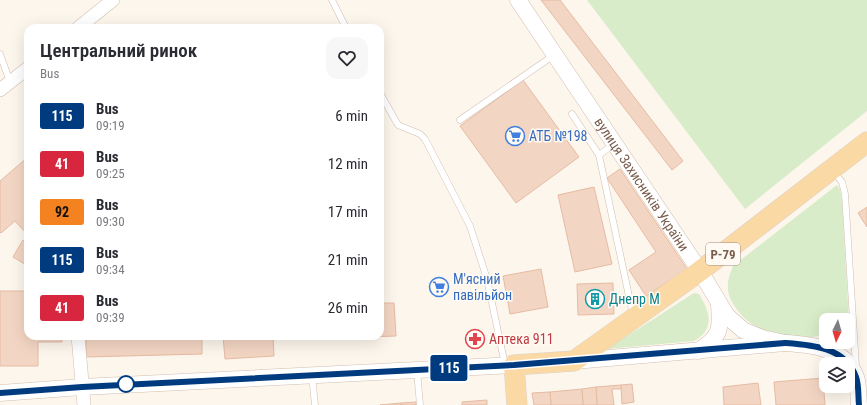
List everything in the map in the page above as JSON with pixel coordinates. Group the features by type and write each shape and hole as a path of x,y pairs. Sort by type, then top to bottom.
{"main road":[{"name":"Р-79","path":"574,361 700,271 867,142"},
{"path":"518,405 510,365 574,361"}],"street":[{"path":"83,24 112,0"},
{"name":"вулиця Захисників України","path":"518,0 700,271 727,316 743,330 762,338 785,343"},
{"path":"5,86 24,71"},
{"path":"698,351 711,343 718,332 720,319 719,302"},
{"path":"78,340 84,405"},
{"path":"574,361 785,343 810,344 833,351 848,363 856,379 859,405"},
{"path":"0,393 312,374 510,365"}],"lane":[{"path":"332,0 344,24"},
{"path":"0,54 5,86"},
{"path":"460,120 539,68 554,54"},
{"path":"384,100 398,125 420,134 425,138 470,226 487,278 510,365"},
{"path":"572,114 599,154 634,318"},
{"path":"599,154 614,144"},
{"path":"832,170 842,182 845,194 852,313"},
{"path":"810,344 819,343"},
{"path":"854,349 856,379"},
{"path":"416,369 420,405"},
{"path":"312,374 315,405"}],"green space":[{"path":"587,0 867,0 867,111 745,209"},
{"path":"837,185 840,189 849,313 819,313 819,336 801,338 786,337 762,329 746,319 739,312 730,298 728,280 733,266"},
{"path":"694,293 699,294 709,318 707,328 704,333 694,341 607,349"}],"building":[{"path":"541,0 560,0 683,161 672,170"},
{"name":"АТБ №198","path":"523,80 579,157 516,203 460,126"},
{"path":"24,160 24,231 15,221 1,233 0,232 0,181"},
{"path":"620,169 687,269 646,296 629,270 656,252 607,178"},
{"path":"594,187 612,264 575,272 558,195"},
{"path":"867,207 867,227 858,213"},
{"path":"23,240 24,241 24,264 13,257"},
{"path":"541,269 548,307 510,314 503,276"},
{"name":"Днепр М","path":"613,283 614,314 578,315 577,284"},
{"path":"0,291 24,291 24,340 62,340 62,342 38,342 38,366 0,366"},
{"path":"384,303 394,303 396,336 384,336"},
{"path":"86,340 202,340 202,354 86,357"},
{"path":"223,340 273,340 274,356 225,359"},
{"path":"819,378 819,393 824,393 825,405 776,405 774,382"},
{"path":"758,383 761,405 724,405 723,387"},
{"path":"632,384 634,402 622,404 621,385"},
{"path":"621,385 621,389 612,389 614,405 597,405 596,387"},
{"path":"596,387 597,405 583,405 582,389"},
{"path":"582,389 583,405 551,405 550,392"},
{"path":"550,392 551,405 534,405 532,393"},
{"path":"487,400 487,405 462,405 462,402"},
{"path":"416,402 416,405 401,405 401,403"},
{"path":"401,403 401,405 380,405"}],"bus line":[{"name":"115","path":"0,393 330,373 514,365 785,343 810,344 833,351 848,363 856,378 859,405"}],"place":[{"name":"АТБ №198","path":"515,136"},
{"name":"М'ясний павільйон","path":"439,287"},
{"name":"Днепр М","path":"595,299"},
{"name":"Аптека 911","path":"475,339"}]}
